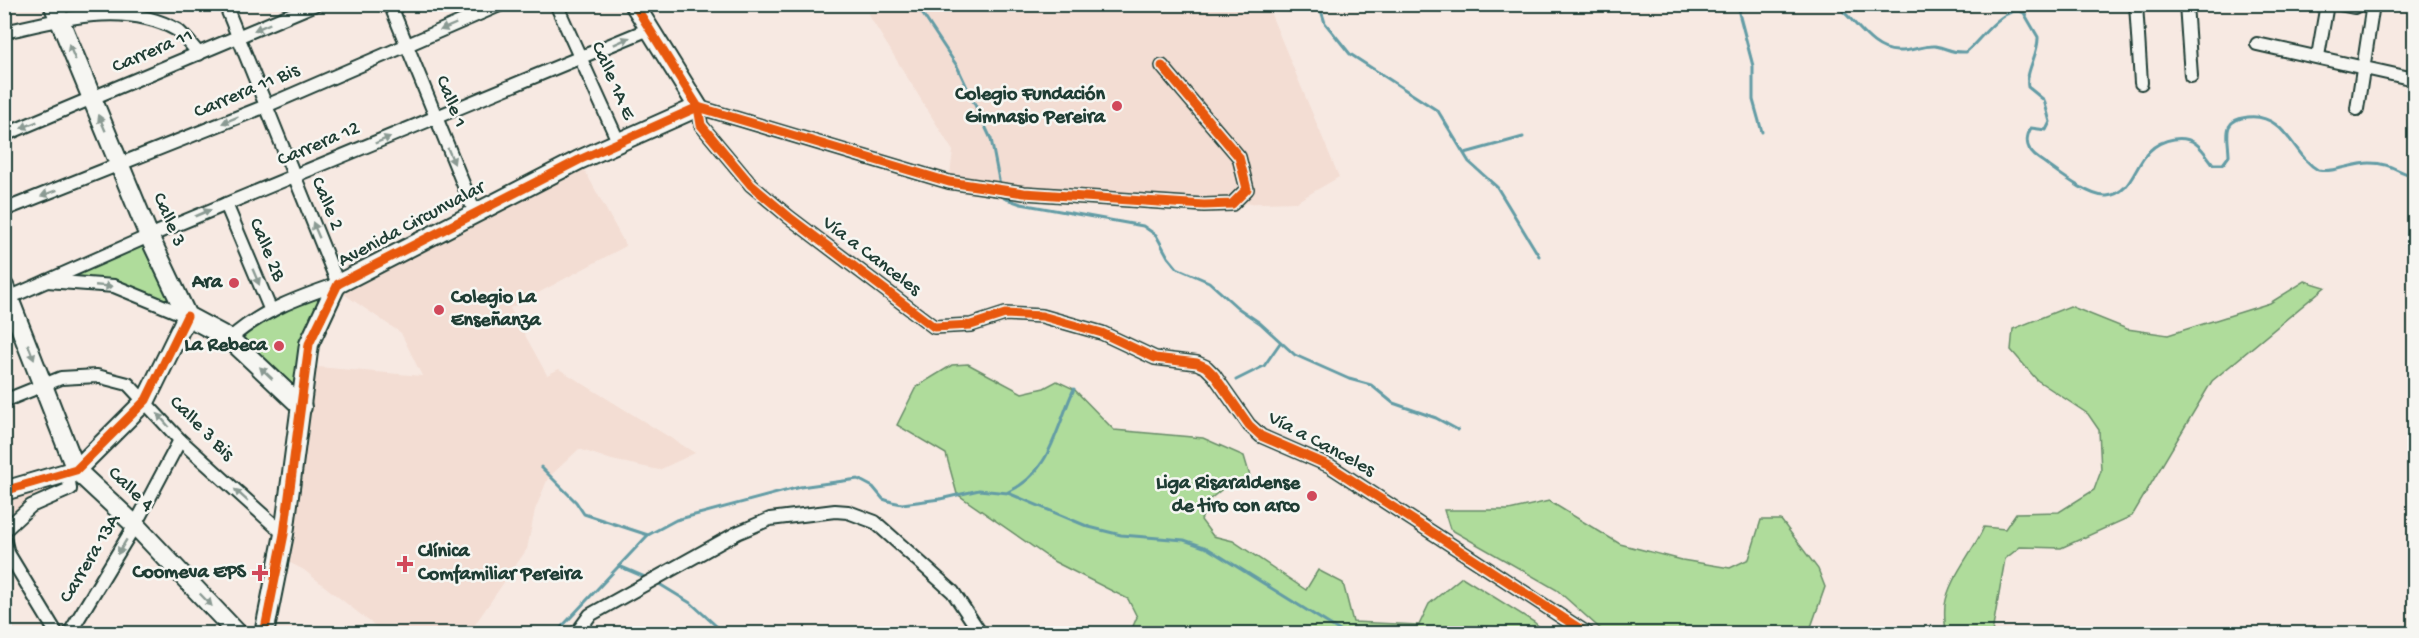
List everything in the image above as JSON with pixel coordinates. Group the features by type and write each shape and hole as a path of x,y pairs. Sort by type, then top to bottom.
{"street":[{"name":"Calle 2","path":"225,4 337,286"},
{"name":"Carrera 11","path":"4,135 316,4"},
{"name":"Calle 1","path":"390,4 475,213"},
{"name":"Carrera 11 Bis","path":"4,210 266,106 502,4"},
{"name":"Calle 1A E","path":"556,4 618,141"},
{"path":"634,4 698,107 950,182 1024,193 1213,205 1232,204 1247,189 1239,157 1162,66"},
{"path":"2136,4 2141,83"},
{"path":"2186,4 2191,76"},
{"path":"2318,56 2327,4"},
{"path":"2339,4 2354,7 2360,4"},
{"path":"2357,108 2373,4"},
{"path":"4,32 56,13 118,12 146,16 177,30 199,54"},
{"name":"Calle 3","path":"56,13 149,236 187,316"},
{"name":"Carrera 12","path":"6,294 46,281 149,236 649,29"},
{"path":"2257,44 2415,79"},
{"name":"Avenida Circunvalar","path":"264,633 284,534 309,344 337,286 618,141 698,107"},
{"name":"Vía a Canceles","path":"698,107 701,125 751,185 789,217 934,327 971,325 1005,314 1042,316 1102,333 1155,358 1197,363 1206,367 1249,425 1261,436 1330,466 1587,633"},
{"name":"Calle 2B","path":"226,204 271,311"},
{"path":"46,281 114,286 187,316 230,339 302,407"},
{"path":"230,339 242,328 271,311 337,286"},
{"name":"Calle 4","path":"6,294 44,386 72,472 135,525 238,633"},
{"path":"4,491 72,472 146,400 187,316"},
{"name":"Calle 3 Bis","path":"4,401 61,378 97,376 128,384 146,400 180,440 284,534"},
{"name":"Carrera 13A","path":"69,633 135,525 180,440"},
{"path":"4,531 30,506 70,489 72,472"},
{"path":"576,633 590,615 736,533 770,519 835,511 848,512 875,522 953,592 981,633"},
{"path":"4,538 8,553 57,633"}],"shaded area":[{"name":"Colegio Fundación Gimnasio Pereira","path":"883,4 1267,5 1339,177 1296,202 1232,204 949,182 953,151 868,14"},
{"path":"579,160 626,246 510,308 547,375 559,369 695,453 659,470 612,460 579,449 548,478 535,510 527,549 469,633 384,633 304,570 281,558 306,366 422,376 401,333 335,288"},
{"path":"68,473 70,489 30,506 5,531 5,491"}],"green space":[{"path":"149,236 187,316 114,286 46,281"},
{"path":"2305,281 2325,287 2212,381 2132,516 2061,548 2020,547 2005,559 1992,633 1946,633 1947,595 1984,527 2005,529 2016,513 2059,512 2094,490 2101,471 2099,430 2088,414 2037,380 2011,350 2013,329 2070,306 2127,329 2168,335 2270,303"},
{"path":"338,284 318,322 302,407 230,339 242,328"},
{"path":"968,364 1022,393 1044,388 1057,381 1074,389 1114,430 1203,438 1244,456 1252,483 1231,482 1209,500 1201,520 1213,536 1233,541 1306,590 1318,570 1343,583 1353,622 1419,625 1429,604 1462,577 1534,622 1546,633 1232,634 1220,631 1215,634 1130,633 1137,617 1128,599 1055,562 957,494 946,454 897,425 916,387 952,365"},
{"path":"1549,501 1620,544 1682,560 1730,568 1749,559 1761,520 1781,520 1818,569 1825,587 1811,633 1605,633 1557,590 1450,529 1444,510 1509,510"}],"waterway":[{"path":"916,4 957,66 991,139 1000,185"},
{"path":"1319,4 1325,23 1350,54 1438,111 1469,162 1497,187 1539,256"},
{"path":"1742,4 1739,13 1753,66 1753,100 1762,132"},
{"path":"1835,4 1871,40 1888,50 1897,51 1935,46 1956,52 1966,52 2008,13 2016,11 2024,13 2038,37 2028,75 2028,87 2044,100 2050,122 2046,130 2031,128 2027,141 2029,149 2035,156 2072,182 2100,195 2118,193 2132,178 2150,150 2160,143 2174,139 2193,142 2213,164 2223,164 2229,156 2228,130 2230,126 2233,122 2248,117 2272,122 2281,129 2302,156 2318,170 2377,163 2414,176"},
{"path":"1465,153 1523,137"},
{"path":"1002,195 1004,198 1021,204 1143,226 1156,235 1177,268 1209,282 1295,355 1349,379 1371,385 1393,403 1436,418 1458,430"},
{"path":"1236,380 1264,366 1280,343"},
{"path":"1008,492 1022,484 1043,461 1074,389"},
{"path":"541,467 576,502 584,514 648,535"},
{"path":"555,634 648,535 676,520 800,487 858,479 873,487 883,499 902,504 940,499 979,490 1008,493 1089,527 1121,535 1184,540 1207,548 1345,634"},
{"path":"619,566 647,578"},
{"path":"656,582 692,604 725,634"}],"cycle path":[{"path":"634,4 698,107 701,125 751,185 789,217 934,327 971,325 1005,314 1042,316 1102,333 1155,358 1197,363 1206,367 1249,425 1261,436 1330,466 1588,634"},
{"path":"698,107 949,182 1024,193 1204,205 1232,204 1247,189 1239,157 1162,66"},
{"path":"264,634 284,534 309,344 338,284 579,160 698,107"},
{"path":"4,491 76,470 146,400 187,316"}],"place":[{"name":"Colegio Fundación Gimnasio Pereira","path":"1117,106"},
{"name":"Ara","path":"234,283"},
{"name":"Colegio La Enseñanza","path":"439,310"},
{"name":"La Rebeca","path":"279,346"},
{"name":"Liga Risaraldense de tiro con arco","path":"1312,496"},
{"name":"Clínica Comfamiliar Pereira","path":"405,564"},
{"name":"Coomeva EPS","path":"260,573"}]}
